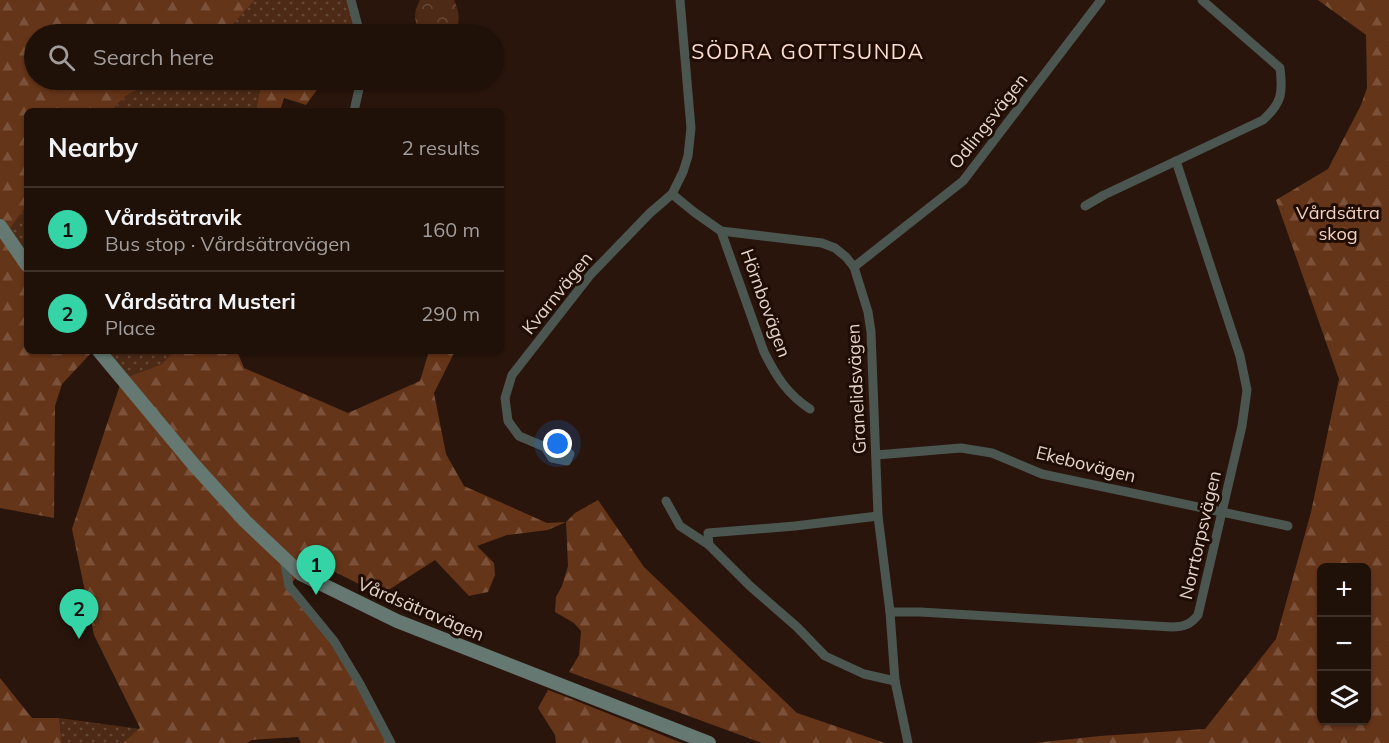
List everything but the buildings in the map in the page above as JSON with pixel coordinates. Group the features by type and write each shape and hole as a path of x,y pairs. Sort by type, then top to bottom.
{"street":[{"path":"351,0 357,24"},
{"path":"672,194 688,156 691,128 680,0"},
{"name":"Odlingsvägen","path":"854,267 963,181 1101,0"},
{"path":"1085,206 1263,120 1275,110 1280,99 1280,68 1202,0"},
{"path":"355,108 359,90"},
{"name":"Norrtorpsvägen","path":"890,612 1183,627 1193,622 1198,615 1242,426 1246,381 1240,356 1176,161"},
{"name":"Granelidsvägen","path":"672,194 721,231 822,243 846,256 854,267 868,312 871,332 878,516 890,612 895,681 908,743"},
{"name":"Kvarnvägen","path":"545,447 519,436 508,422 505,398 513,375 591,274 650,213 672,194"},
{"path":"0,226 24,261"},
{"name":"Hörnbovägen","path":"721,231 764,352 773,370 794,399 810,409"},
{"name":"Vårdsätravägen","path":"102,354 244,521 302,574 397,621 709,743"},
{"name":"Ekebovägen","path":"876,455 961,448 992,453 1042,474 1288,526"},
{"path":"666,501 680,526 709,545 825,656 864,674 895,681"},
{"path":"709,545 708,533 878,516"},
{"path":"284,559 289,586 334,641 391,743"}],"green space":[{"path":"0,0 255,0 233,24 24,24 24,90 137,90 126,96 114,108 24,108 24,209 6,234 24,261 24,354 90,354 62,384 55,406 54,518 0,508"},
{"path":"255,0 351,0 357,24 233,24"},
{"path":"420,0 454,0 459,17 458,24 416,24 416,9"},
{"name":"Vårdsätra skog","path":"1318,0 1389,0 1389,743 1034,743 1205,729 1276,639 1311,512 1339,379 1276,200 1328,169 1361,105 1367,88 1366,35"},
{"path":"137,90 260,90 257,108 114,108 126,96"},
{"path":"260,90 317,90 306,105 284,98 281,108 257,108"},
{"path":"24,209 24,261 6,234"},
{"path":"101,354 173,354 162,364 122,379"},
{"path":"171,354 238,354 244,368 348,413 420,381 428,354 454,354 434,393 446,454 464,486 547,523 566,522 548,530 507,535 477,546 494,563 495,575 488,592 469,596 435,560 373,600 375,592 311,560 289,586 334,641 391,743 301,743 298,737 252,740 247,743 123,743 140,728 94,635 72,529 122,379 162,364"},
{"path":"598,500 644,567 797,713 885,743 762,743 569,672 579,655 581,631 574,623 555,612 556,597 568,566 566,522 575,513"},
{"path":"0,678 32,718 59,718 62,743 0,743"},
{"path":"548,690 682,743 556,743 555,735 538,708"},
{"path":"59,718 140,729 123,743 62,743"}],"place":[{"name":"Vårdsätravik","path":"316,595"},
{"name":"Vårdsätra Musteri","path":"79,639"}],"district":[{"name":"SÖDRA GOTTSUNDA","path":"808,51"}]}
